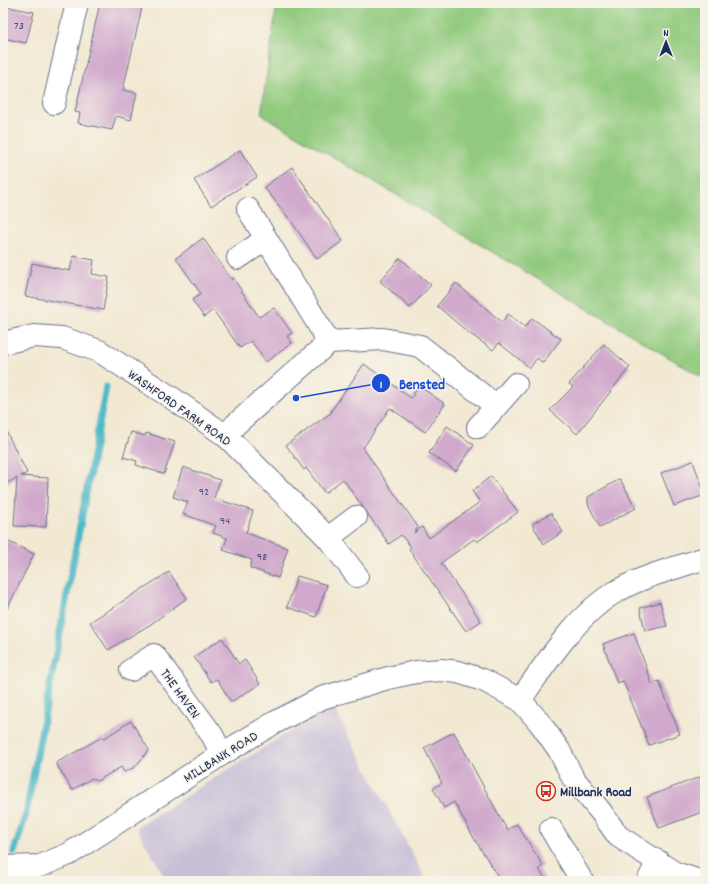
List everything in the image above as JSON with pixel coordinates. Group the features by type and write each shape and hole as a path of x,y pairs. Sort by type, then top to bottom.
{"street":[{"path":"54,103 77,3"},
{"path":"248,209 329,342"},
{"path":"238,258 266,239"},
{"name":"WASHFORD FARM ROAD","path":"3,343 34,336 62,338 99,350 226,436 328,538 357,576"},
{"path":"226,436 235,425 329,342 383,339 420,346 496,406"},
{"path":"478,427 516,384"},
{"path":"328,538 356,517"},
{"path":"520,700 560,644 599,603 619,590 641,580 705,558"},
{"name":"THE HAVEN","path":"131,670 154,655 212,735 222,754"},
{"name":"MILLBANK ROAD","path":"15,872 40,866 69,854 222,754 274,722 322,698 388,678 416,672 441,670 458,672 483,680 520,700 540,722 559,750 573,778 618,836 675,873 700,881"},
{"path":"551,828 582,881"},
{"path":"648,881 658,861"}],"shaded area":[{"path":"332,705 427,881 167,881 136,827"}],"green space":[{"path":"277,3 705,3 705,379 261,114"}],"building":[{"path":"100,3 143,3 123,90 137,93 131,120 116,116 112,130 78,123 80,113 75,112"},
{"path":"3,6 34,12 26,43 3,38"},
{"path":"240,150 257,177 211,206 194,180"},
{"path":"292,167 343,241 317,259 291,221 264,187"},
{"path":"203,238 231,279 233,278 259,317 274,308 292,333 287,336 292,343 266,362 251,341 240,348 213,310 204,317 192,300 201,294 176,258"},
{"path":"73,256 94,260 92,274 109,277 103,310 25,296 32,263 70,271"},
{"path":"400,258 431,285 410,308 380,281"},
{"path":"456,283 502,322 508,314 525,327 532,318 561,339 543,363 537,358 530,368 499,343 493,350 469,333 437,306"},
{"path":"604,344 630,367 577,434 550,410 573,387 569,384"},
{"path":"364,364 411,398 419,386 445,404 425,432 390,408 363,448 418,527 414,533 422,527 429,538 480,502 472,491 491,476 518,512 477,542 474,539 441,563 481,621 466,631 409,549 411,547 401,535 389,544 343,479 325,493 306,468 304,470 286,445 332,412 331,411"},
{"path":"3,425 27,473 21,476 48,478 46,527 14,526 17,478 3,485"},
{"path":"447,426 474,445 456,471 429,453"},
{"path":"131,432 145,436 146,433 175,442 164,474 136,465 137,461 123,457"},
{"path":"693,461 705,495 674,506 661,473"},
{"path":"183,467 220,480 214,498 253,511 246,533 288,548 278,578 250,568 252,560 223,550 227,538 213,533 216,526 183,514 188,502 173,497"},
{"path":"620,479 636,508 600,527 588,504 588,497"},
{"path":"551,513 563,532 544,544 532,524"},
{"path":"3,539 34,554 3,617"},
{"path":"169,572 187,598 151,624 108,650 90,622"},
{"path":"297,576 327,585 316,617 287,607"},
{"path":"660,602 667,626 645,631 640,608"},
{"path":"634,633 652,684 659,681 680,734 649,745 623,681 617,683 603,644"},
{"path":"222,638 239,664 245,660 260,684 231,702 217,679 211,682 194,657"},
{"path":"131,721 149,750 135,767 124,772 121,767 97,781 92,778 72,790 56,763 102,737 103,739"},
{"path":"454,732 507,830 517,824 543,866 539,869 546,881 501,881 475,840 454,802 444,808 433,788 442,783 424,748"},
{"path":"705,775 705,811 659,828 647,797"}],"waterway":[{"path":"14,852 26,814 106,387"}],"place":[{"name":"Bensted","path":"296,398"},
{"name":"Millbank Road","path":"546,791"}]}
